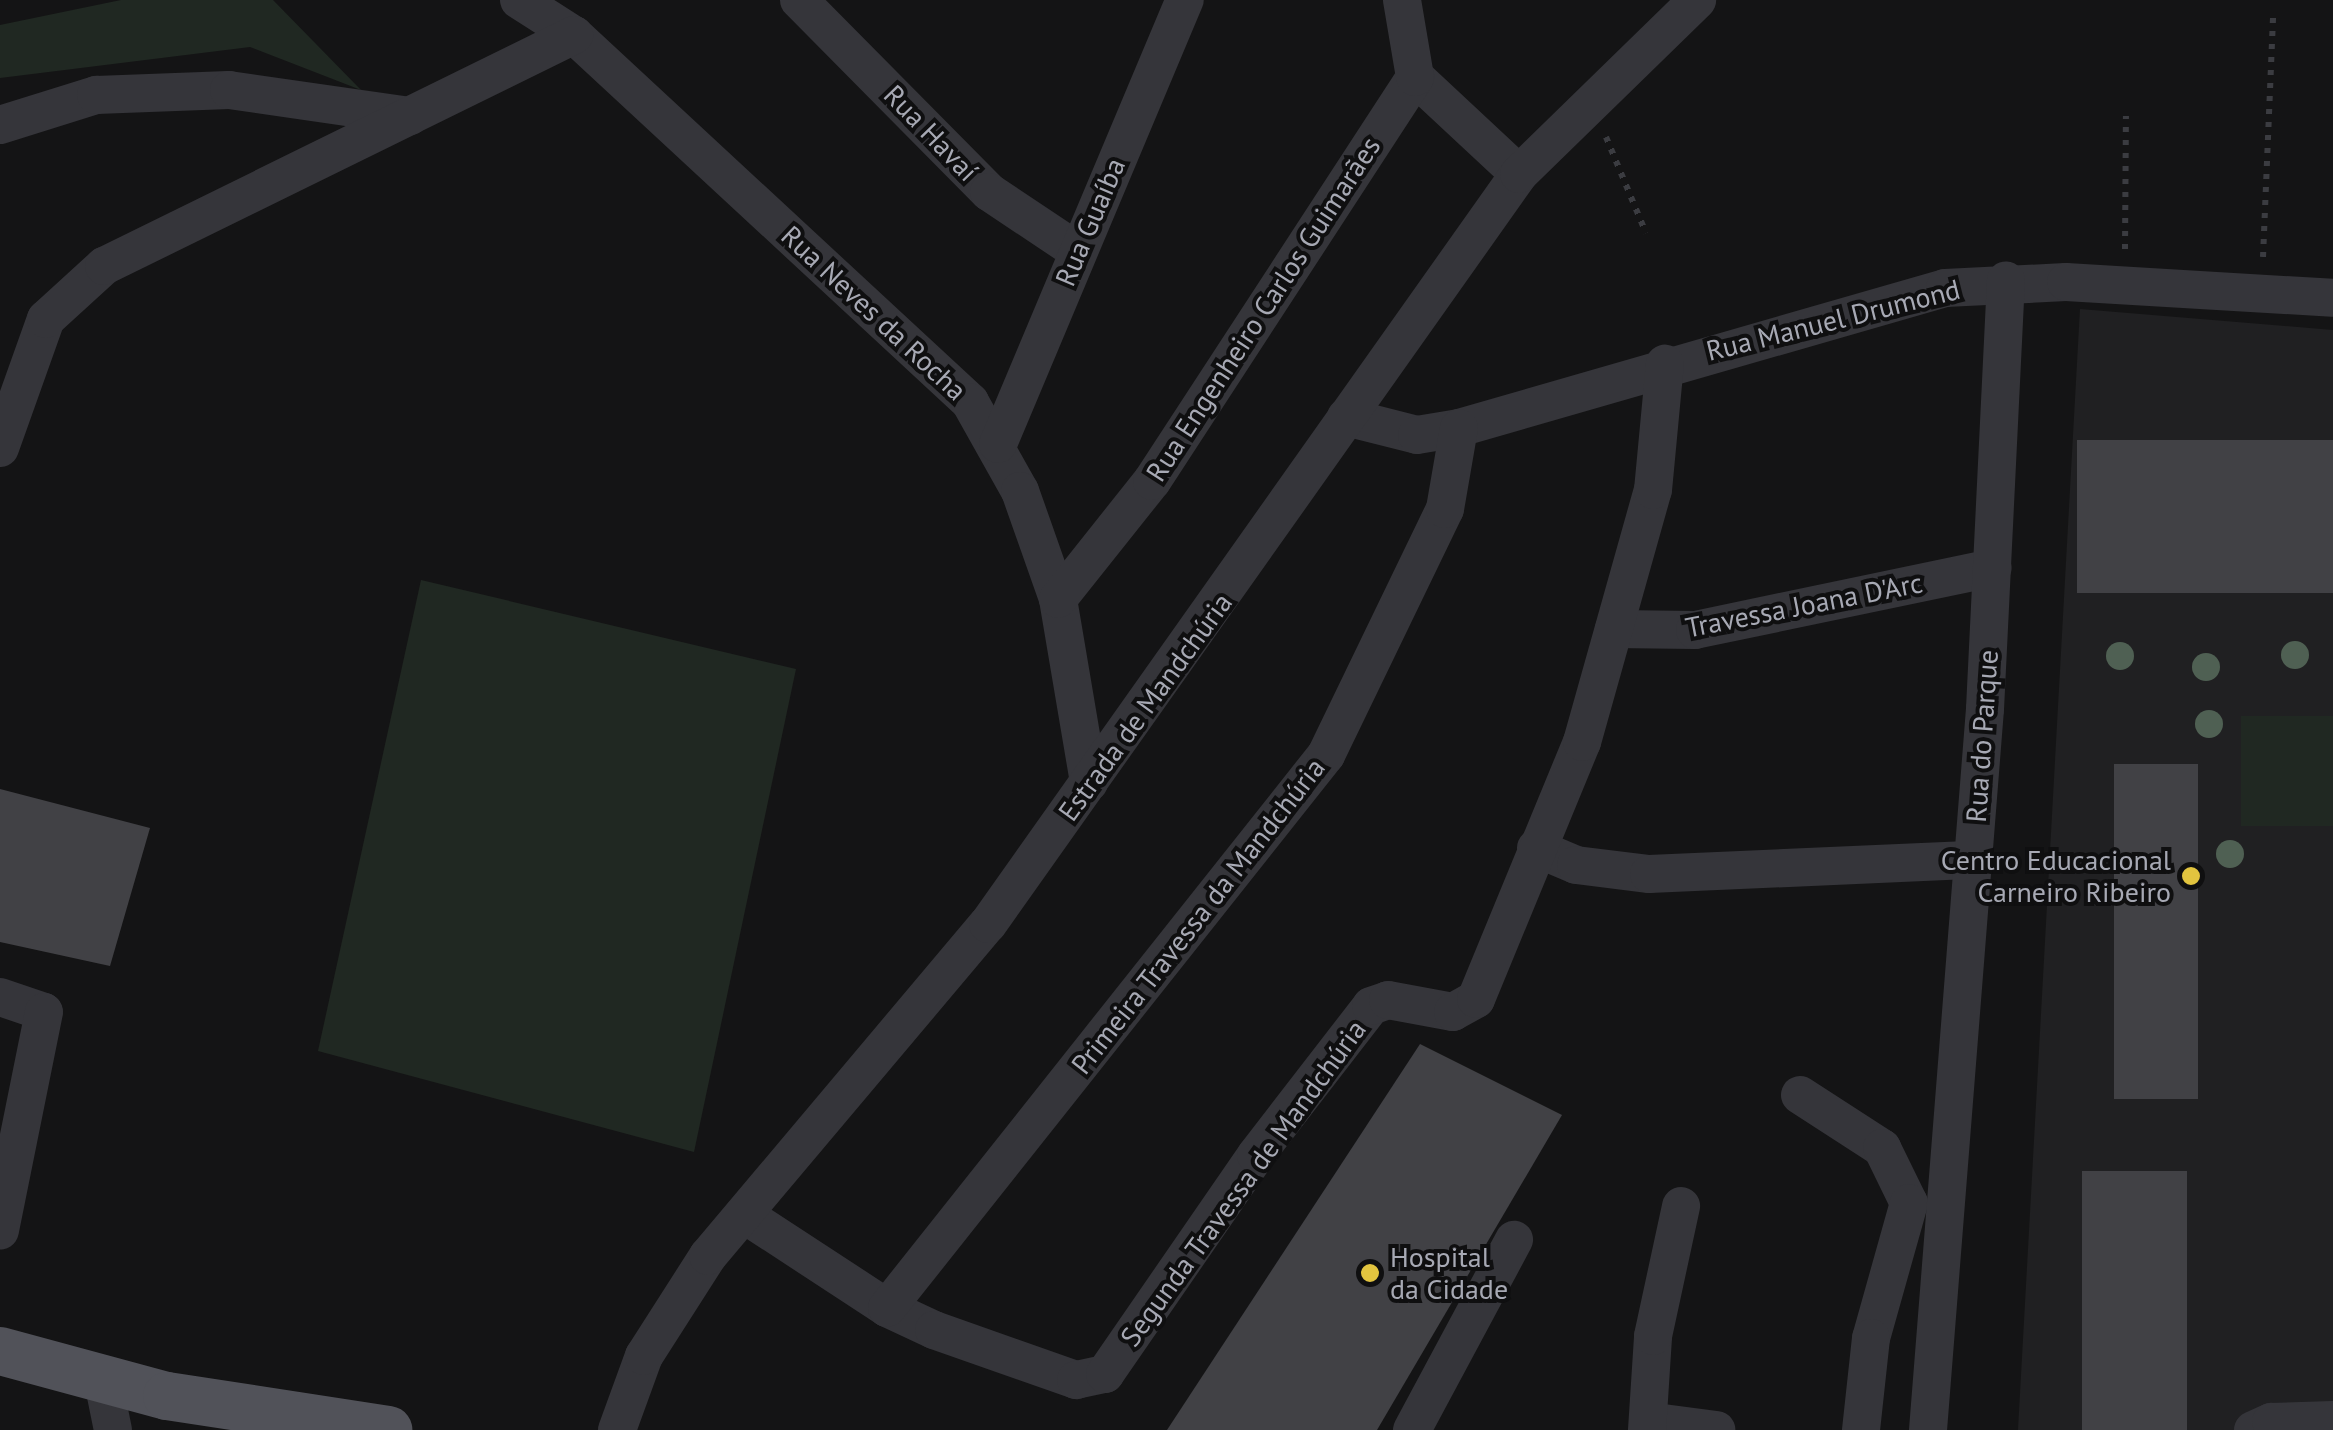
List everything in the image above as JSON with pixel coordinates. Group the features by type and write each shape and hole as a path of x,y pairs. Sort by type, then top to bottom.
{"main road":[{"path":"0,1351 102,1381 388,1430"}],"street":[{"name":"Rua Neves da Rocha","path":"519,0 574,36 942,372 998,444 1058,599 1089,782"},
{"name":"Rua Havaí","path":"799,0 989,192 1076,250"},
{"name":"Rua Guaíba","path":"998,444 1076,250 1184,0"},
{"path":"1402,0 1415,78 1519,174"},
{"name":"Estrada de Mandchúria","path":"616,1430 644,1356 676,1301 988,924 1230,591 1346,417 1519,174 1590,99 1697,0"},
{"path":"0,448 27,359 46,319 70,290 104,266 574,36"},
{"name":"Rua Engenheiro Carlos Guimarães","path":"1058,599 1152,481 1415,78"},
{"path":"0,126 96,96 228,90 410,116"},
{"name":"Rua Manuel Drumond","path":"1346,417 1417,435 1458,428 1665,364 1897,299 2006,281 2333,298"},
{"name":"Rua do Parque","path":"1928,1430 1974,860 2006,281"},
{"name":"Segunda Travessa de Mandchúria","path":"746,1216 886,1308 1076,1380 1105,1374 1256,1155 1371,1006 1388,1000 1453,1012 1476,999 1582,742 1652,490 1665,364"},
{"name":"Primeira Travessa da Mandchúria","path":"886,1308 1326,755 1445,509 1458,428"},
{"name":"Travessa Joana D'Arc","path":"1614,629 1695,630 1993,568"},
{"path":"1536,848 1576,864 1649,874 1974,860"},
{"path":"0,997 44,1012 0,1231"},
{"path":"1800,1095 1882,1148 1909,1203 1871,1338 1861,1430"},
{"path":"1681,1206 1652,1336 1648,1425 1716,1430"},
{"path":"1412,1430 1514,1240"},
{"path":"102,1381 113,1430"},
{"path":"2253,1430 2271,1422 2333,1420"}],"path":[{"path":"2262,293 2273,17"},
{"path":"1590,99 1646,232"},
{"path":"2124,285 2126,116"}],"shaded area":[{"path":"121,0 273,0 361,90 250,47 0,78 0,25"},
{"name":"Centro Educacional Carneiro Ribeiro","path":"2080,309 2333,330 2333,1430 2018,1430"},
{"path":"421,580 796,669 694,1152 318,1051"},
{"path":"2241,716 2333,716 2333,826 2241,826"}],"building":[{"path":"2077,440 2333,440 2333,593 2077,593"},
{"path":"2114,764 2198,764 2198,1099 2114,1099"},
{"path":"0,789 150,828 110,966 0,942"},
{"name":"Hospital da Cidade","path":"1420,1044 1562,1115 1377,1430 1167,1430"},
{"path":"2082,1171 2187,1171 2187,1430 2082,1430"}],"place":[{"name":"Centro Educacional Carneiro Ribeiro","path":"2191,876"},
{"name":"Hospital da Cidade","path":"1370,1273"}]}
